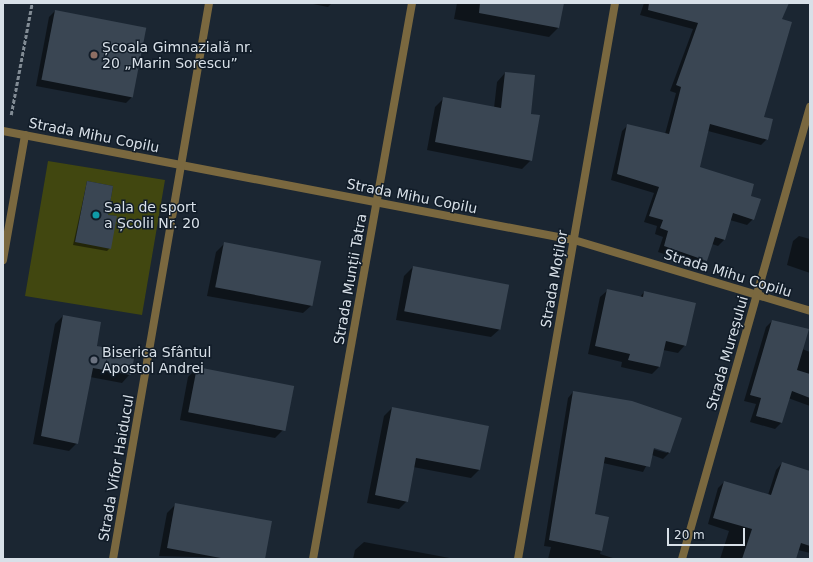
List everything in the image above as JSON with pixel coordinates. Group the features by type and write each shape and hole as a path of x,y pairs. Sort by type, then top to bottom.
{"street":[{"name":"Strada Vifor Haiducul","path":"113,559 209,3"},
{"name":"Strada Munții Tatra","path":"313,559 412,3"},
{"name":"Strada Moților","path":"518,559 615,3"},
{"name":"Strada Mureșului","path":"682,559 810,107"},
{"name":"Strada Mihu Copilu","path":"6,131 574,240 810,311"},
{"path":"3,260 25,135"}],"path":[{"path":"6,131 32,3"}],"green space":[{"path":"48,161 165,180 142,315 25,296","holes":["87,181 113,186 108,215 116,216 75,242"]}],"building":[{"path":"480,3 564,3 559,28 479,13"},
{"path":"649,3 789,3 782,19 792,22 764,117 773,119 768,140 710,124 700,167 754,184 751,196 761,199 754,220 733,213 725,240 715,237 707,261 664,246 668,231 660,228 663,220 649,216 659,187 617,174 627,124 669,134 681,87 676,85 698,23 648,10"},
{"path":"55,10 146,28 133,97 41,80"},
{"path":"505,72 535,75 531,114 540,115 532,161 435,142 443,97 501,108"},
{"name":"Sala de sport a Școlii Nr. 20","path":"87,181 113,186 108,215 117,216 111,249 75,242"},
{"path":"224,242 321,261 312,306 215,287"},
{"path":"413,266 509,285 500,330 404,311"},
{"path":"607,289 643,297 644,291 696,303 686,346 666,341 660,367 628,360 630,354 595,346"},
{"name":"Biserica Sfântul Apostol Andrei","path":"63,315 101,322 97,346 135,353 131,375 93,368 78,444 41,436"},
{"path":"772,320 809,329 797,370 810,374 810,398 792,391 782,423 756,416 761,398 750,395"},
{"path":"197,367 294,386 285,431 188,412"},
{"path":"573,391 632,401 682,418 670,453 654,448 650,467 605,457 595,514 609,517 602,551 549,540"},
{"path":"392,407 489,426 480,470 416,458 408,502 375,495"},
{"path":"782,462 810,471 810,546 801,543 796,559 742,559 752,529 713,518 724,481 771,495"},
{"path":"175,503 272,521 265,559 226,559 167,548"}],"place":[{"name":"Școala Gimnazială nr. 20 „Marin Sorescu”","path":"94,55"},
{"name":"Sala de sport a Școlii Nr. 20","path":"96,215"},
{"name":"Biserica Sfântul Apostol Andrei","path":"94,360"}]}
